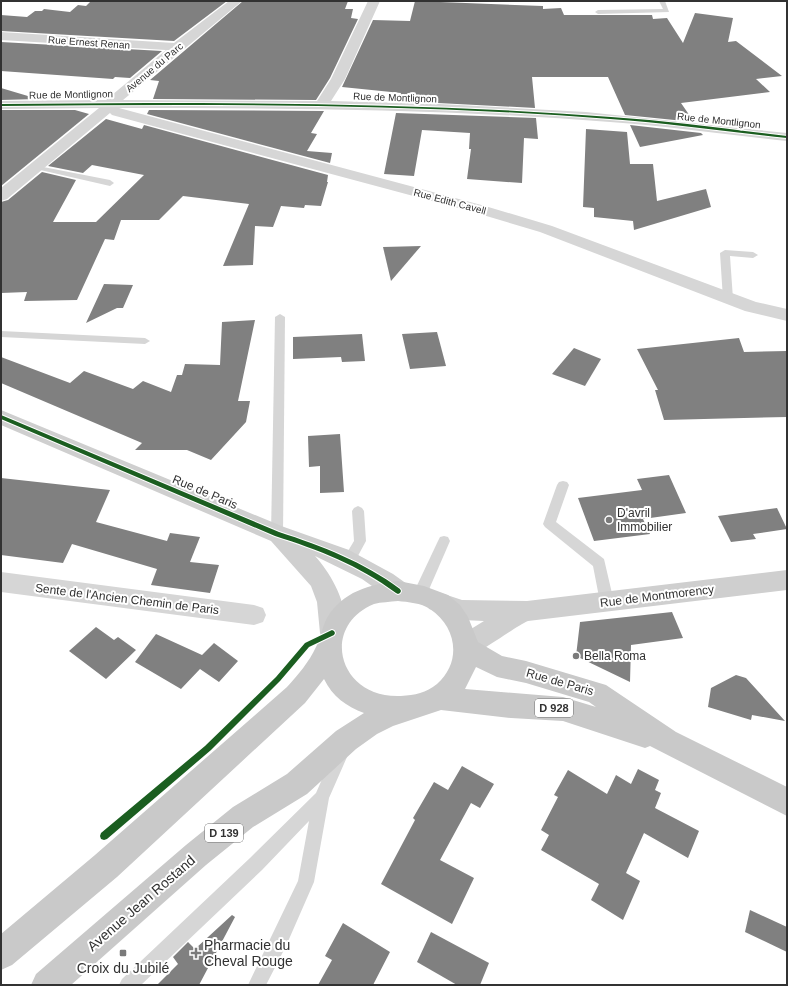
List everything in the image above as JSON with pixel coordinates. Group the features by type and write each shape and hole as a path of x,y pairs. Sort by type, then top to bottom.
{"main road":[{"path":"1,954 106,866 296,695 310,679 330,641 339,618 355,604 365,598 382,592 419,596 451,612 458,623 468,647 466,661 460,675 450,688 428,703 391,709 373,706 355,697 339,682 331,665 330,641"},
{"name":"Rue de Paris","path":"468,647 497,666 526,672 597,693 666,741 787,802"},
{"name":"Rue de Paris","path":"428,703 563,709 666,741"},
{"name":"Avenue Jean Rostand","path":"47,985 196,855 244,817 297,784 346,740 368,725 388,715 428,703"}],"street":[{"name":"Avenue du Parc","path":"1,196 36,168 177,47 236,1"},
{"path":"322,105 338,79 374,1"},
{"name":"Rue Ernest Renan","path":"1,36 177,47"},
{"name":"Rue de Montlignon","path":"1,105 322,105 589,116 787,137"},
{"path":"1,113 25,105"},
{"name":"Rue Edith Cavell","path":"108,106 546,229 751,307 787,315"},
{"name":"Rue de Paris","path":"1,417 278,534 315,546 419,596"},
{"name":"Rue de Paris","path":"278,534 316,573 326,587 331,605 330,641"},
{"name":"Rue de Montmorency","path":"419,596 462,610 490,612 527,611 787,580"},
{"name":"Sente de l'Ancien Chemin de Paris","path":"1,582 254,615"},
{"name":"Rue de Montmorency","path":"468,647 507,619 527,611"}],"lane":[{"path":"598,12 667,11 662,1"},
{"path":"36,168 110,183"},
{"path":"728,298 725,253 753,255"},
{"path":"278,534 280,317"},
{"path":"1,334 145,341"},
{"path":"563,485 549,524 599,563 607,602"},
{"path":"348,561 360,541 358,511"},
{"path":"419,596 444,541"},
{"path":"257,985 280,940 306,882 321,798 346,740"},
{"path":"128,985 256,864 321,798"}],"building":[{"path":"91,1 227,1 174,41 1,31 1,15 27,17 35,11 42,11 44,9 70,12 78,5 86,6"},
{"path":"243,1 348,1 345,9 353,9 351,18 358,19 330,78 316,100 153,99 159,81 150,80"},
{"path":"415,1 543,6 543,9 561,8 564,15 652,15 653,19 667,18 683,43 695,13 733,18 728,42 736,41 782,76 756,79 770,92 681,103 694,122 625,115 608,77 532,77 535,108 399,101 401,93 342,87 373,20 410,21"},
{"path":"1,42 162,51 130,78 115,77 113,79 1,71"},
{"path":"1,88 38,99 1,100"},
{"path":"1,110 75,110 89,114 1,186"},
{"path":"149,110 324,111 311,133 317,134 307,151 332,153 330,163 147,114"},
{"path":"396,113 536,118 538,139 524,138 522,183 467,179 471,149 469,149 470,133 422,130 414,176 384,174"},
{"path":"106,119 142,129 144,125 328,175 328,182 321,206 305,205 304,208 281,206 273,227 255,226 253,265 223,266 249,204 183,196 159,220 121,220 114,240 105,239 77,300 24,301 27,292 1,293 1,202 8,200 42,172 76,180 53,222 96,222 144,175 92,165 83,173 48,166"},
{"path":"630,125 701,133 703,135 640,147"},
{"path":"586,129 627,132 630,164 653,164 657,201 706,189 711,207 634,230 633,221 594,217 594,208 583,207"},
{"path":"421,246 391,281 383,247"},
{"path":"104,284 133,285 123,308 117,308 86,323"},
{"path":"255,320 238,401 250,401 246,422 211,460 187,450 135,450 142,443 1,383 1,357 70,383 84,371 133,389 143,381 171,392 177,375 182,375 185,364 220,365 222,322"},
{"path":"437,332 446,366 410,369 402,334"},
{"path":"362,334 365,361 342,362 341,357 293,359 293,337"},
{"path":"739,338 744,352 787,351 787,417 664,420 655,390 658,390 637,349"},
{"path":"574,348 601,359 585,386 552,374"},
{"path":"340,434 344,492 320,493 320,466 309,467 308,436"},
{"name":"D'avril Immobilier","path":"669,475 686,513 643,519 650,534 594,541 578,498 642,490 637,479"},
{"path":"1,478 110,490 96,522 167,541 170,533 200,537 190,562 219,565 210,593 151,585 157,569 72,544 63,563 1,555"},
{"path":"777,508 787,529 753,534 756,539 731,542 718,516"},
{"path":"672,612 683,638 631,645 630,682 576,656 580,622"},
{"path":"96,627 114,640 118,637 136,650 106,679 69,651"},
{"path":"156,634 202,655 214,643 238,661 219,682 200,669 181,689 135,662"},
{"path":"736,675 746,678 785,721 752,715 751,720 708,707 711,688"},
{"path":"462,766 494,784 480,808 471,803 440,860 474,878 452,924 381,884 415,820 413,818 434,782 448,790"},
{"path":"638,769 659,780 655,790 661,793 655,808 699,831 688,858 644,833 626,873 640,881 623,920 591,900 599,884 541,850 549,835 541,830 558,797 554,795 568,770 607,794 616,775 631,784"},
{"path":"750,910 787,927 787,952 745,932"},
{"name":"Pharmacie du Cheval Rouge","path":"232,915 235,917 199,985 157,985 178,964 173,957 188,942 195,949"},
{"path":"343,923 390,952 373,985 318,985 332,960 325,956"},
{"path":"431,932 489,963 480,985 457,985 417,962"}],"cycle path":[{"path":"1,105 220,104 367,106 611,118 787,137"},
{"path":"1,417 277,534 309,544 341,557 371,572 398,591"},
{"path":"104,836 208,748 278,679 307,645 332,633"}],"place":[{"name":"D'avril Immobilier","path":"609,520"},
{"name":"Bella Roma","path":"576,656"},
{"name":"Croix du Jubilé","path":"123,953"},
{"name":"Pharmacie du Cheval Rouge","path":"196,953"}]}
